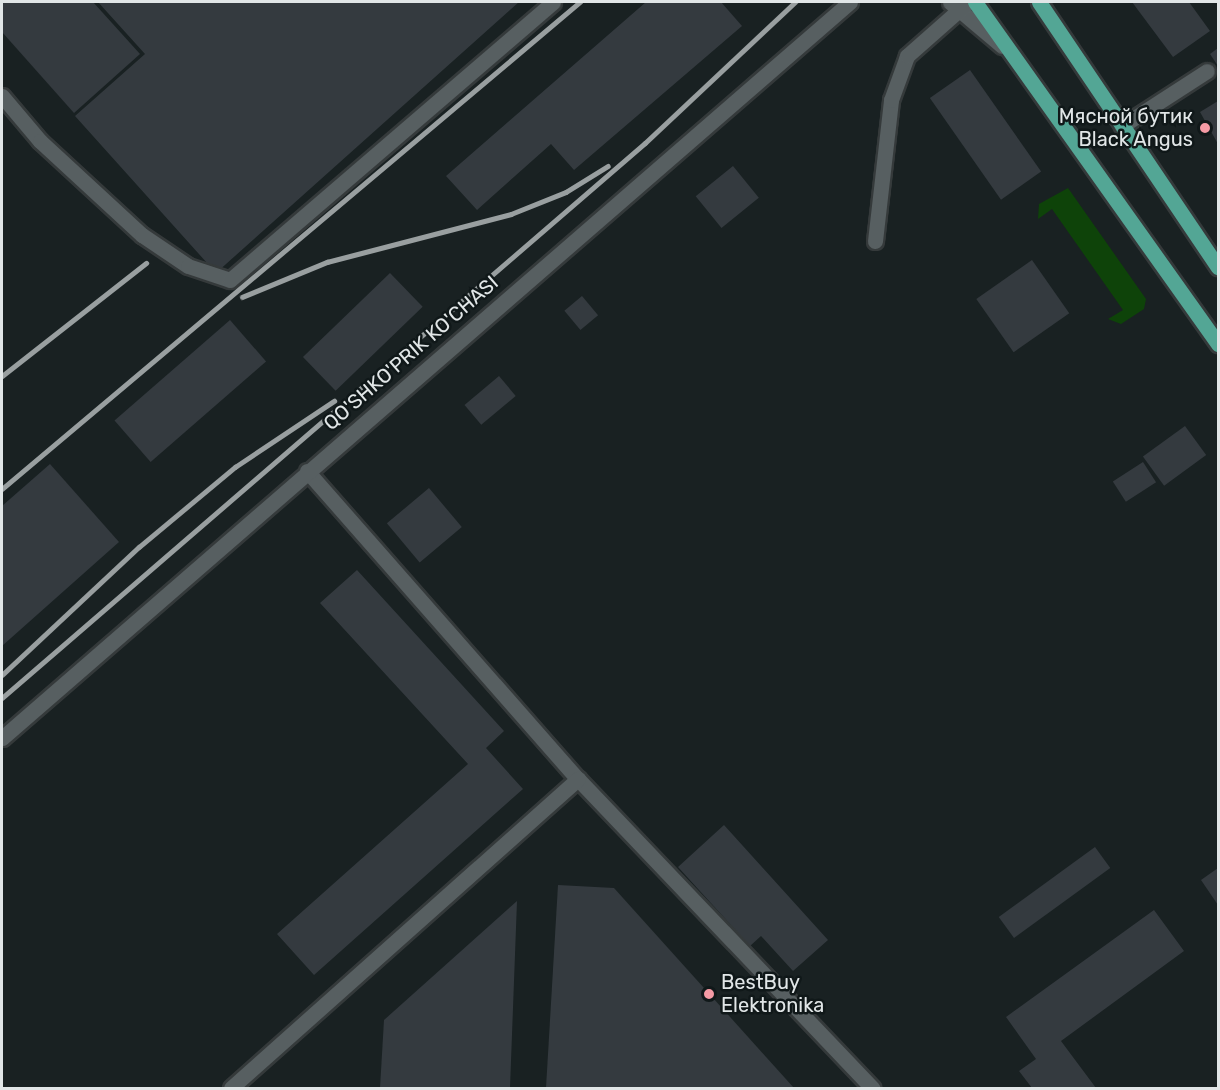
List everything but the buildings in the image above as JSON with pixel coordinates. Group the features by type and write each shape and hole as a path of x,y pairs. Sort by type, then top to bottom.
{"main road":[{"path":"975,2 1020,62 1218,344"},
{"path":"1039,2 1218,267"}],"street":[{"path":"2,96 40,141 142,235 188,266 230,280 553,2"},
{"name":"QO'SHKO'PRIK KO'CHASI","path":"2,738 846,4"},
{"path":"876,241 891,100 907,56 959,4 1020,62"},
{"path":"1122,126 1207,71"},
{"path":"307,471 578,778 872,1089"},
{"path":"231,1089 578,778"}],"green space":[{"path":"1068,188 1146,299 1144,309 1121,324 1108,319 1123,310 1052,209 1038,219 1039,204"}],"railway":[{"path":"2,489 580,2"},
{"path":"2,698 645,143 795,2"},
{"path":"242,297 327,262 511,214 566,192 608,166"},
{"path":"2,376 146,263"},
{"path":"2,675 139,547 235,467 334,401"}],"place":[{"name":"Мясной бутик Black Angus","path":"1205,128"},
{"name":"BestBuy Elektronika","path":"709,994"}]}
